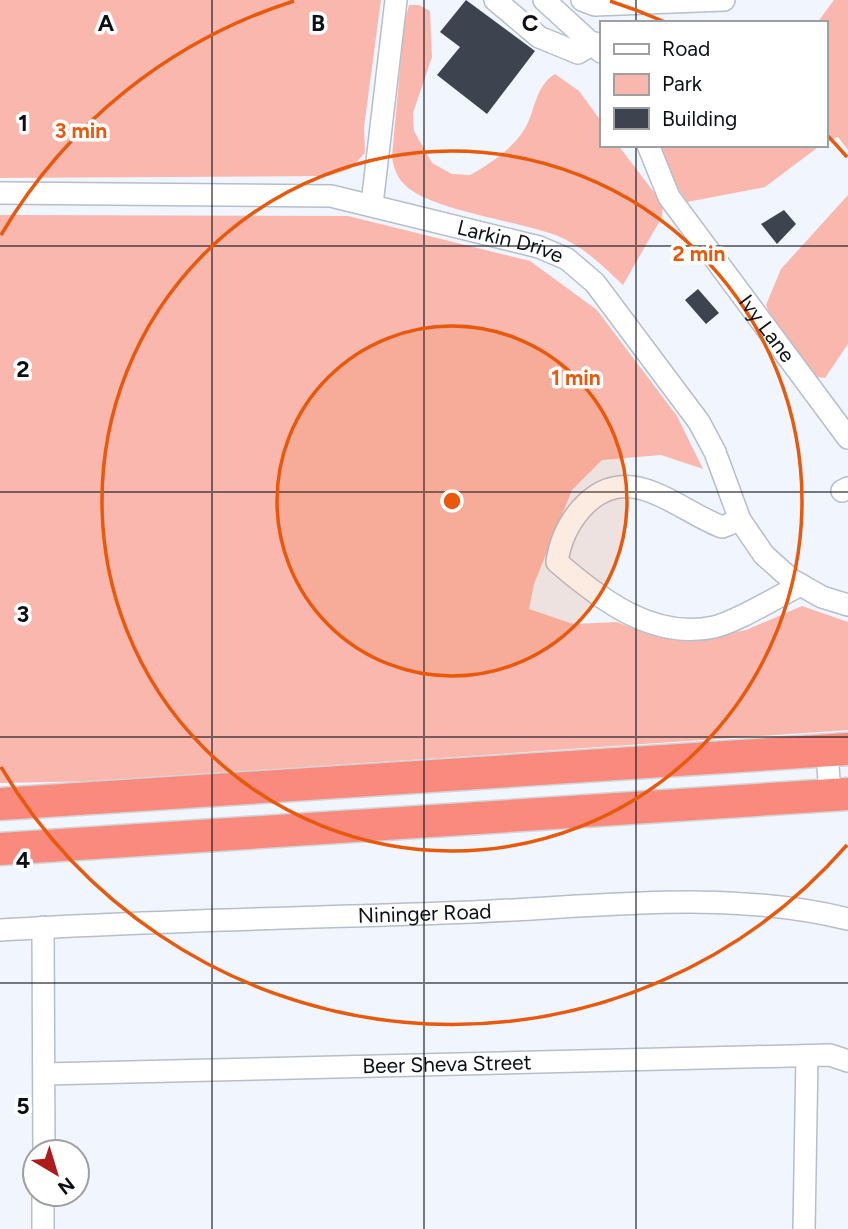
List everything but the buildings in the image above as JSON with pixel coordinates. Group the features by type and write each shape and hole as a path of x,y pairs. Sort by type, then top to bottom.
{"highway":[{"path":"0,804 838,750"},
{"path":"0,849 839,795"}],"street":[{"path":"372,204 397,0"},
{"path":"495,0 538,37 578,53 598,47"},
{"path":"544,0 598,47"},
{"path":"582,0 595,5 724,0"},
{"name":"Ivy Lane","path":"649,147 669,197 848,438"},
{"name":"Larkin Drive","path":"0,192 331,195 539,247 566,259 595,283 699,422 715,452 740,520 764,555 801,585 822,597 848,605"},
{"path":"740,520 722,527 664,496 639,487 603,490 571,520 560,544 557,562 579,581 639,620 680,631 717,627 801,585"},
{"path":"838,750 839,795"},
{"name":"Nininger Road","path":"0,930 707,903 767,905 848,919"},
{"path":"43,927 44,1138"},
{"path":"804,1229 807,1055"},
{"name":"Beer Sheva Street","path":"46,1074 807,1055 830,1055 848,1061"},
{"path":"43,1208 43,1229"}],"green space":[{"path":"0,0 381,0 364,127 365,153 350,169 328,176 0,178"},
{"path":"834,0 848,0 848,150 838,137 827,141 827,21 818,21"},
{"path":"409,5 419,5 430,11 432,57 413,113 414,131 432,163 452,174 470,175 507,150 528,123 543,86 555,74 579,91 600,120 600,147 620,147 663,204 662,217 623,285 585,251 567,240 435,202 402,182 392,156 404,25"},
{"path":"662,147 818,147 765,187 687,202 663,165"},
{"path":"848,195 848,344 825,378 807,376 778,333 766,305 781,269"},
{"path":"0,215 348,216 530,261 597,310 677,416 703,469 661,455 602,460 572,490 534,584 529,609 573,624 617,622 650,635 696,640 746,630 802,606 848,622 848,730 103,781 0,783"}]}
